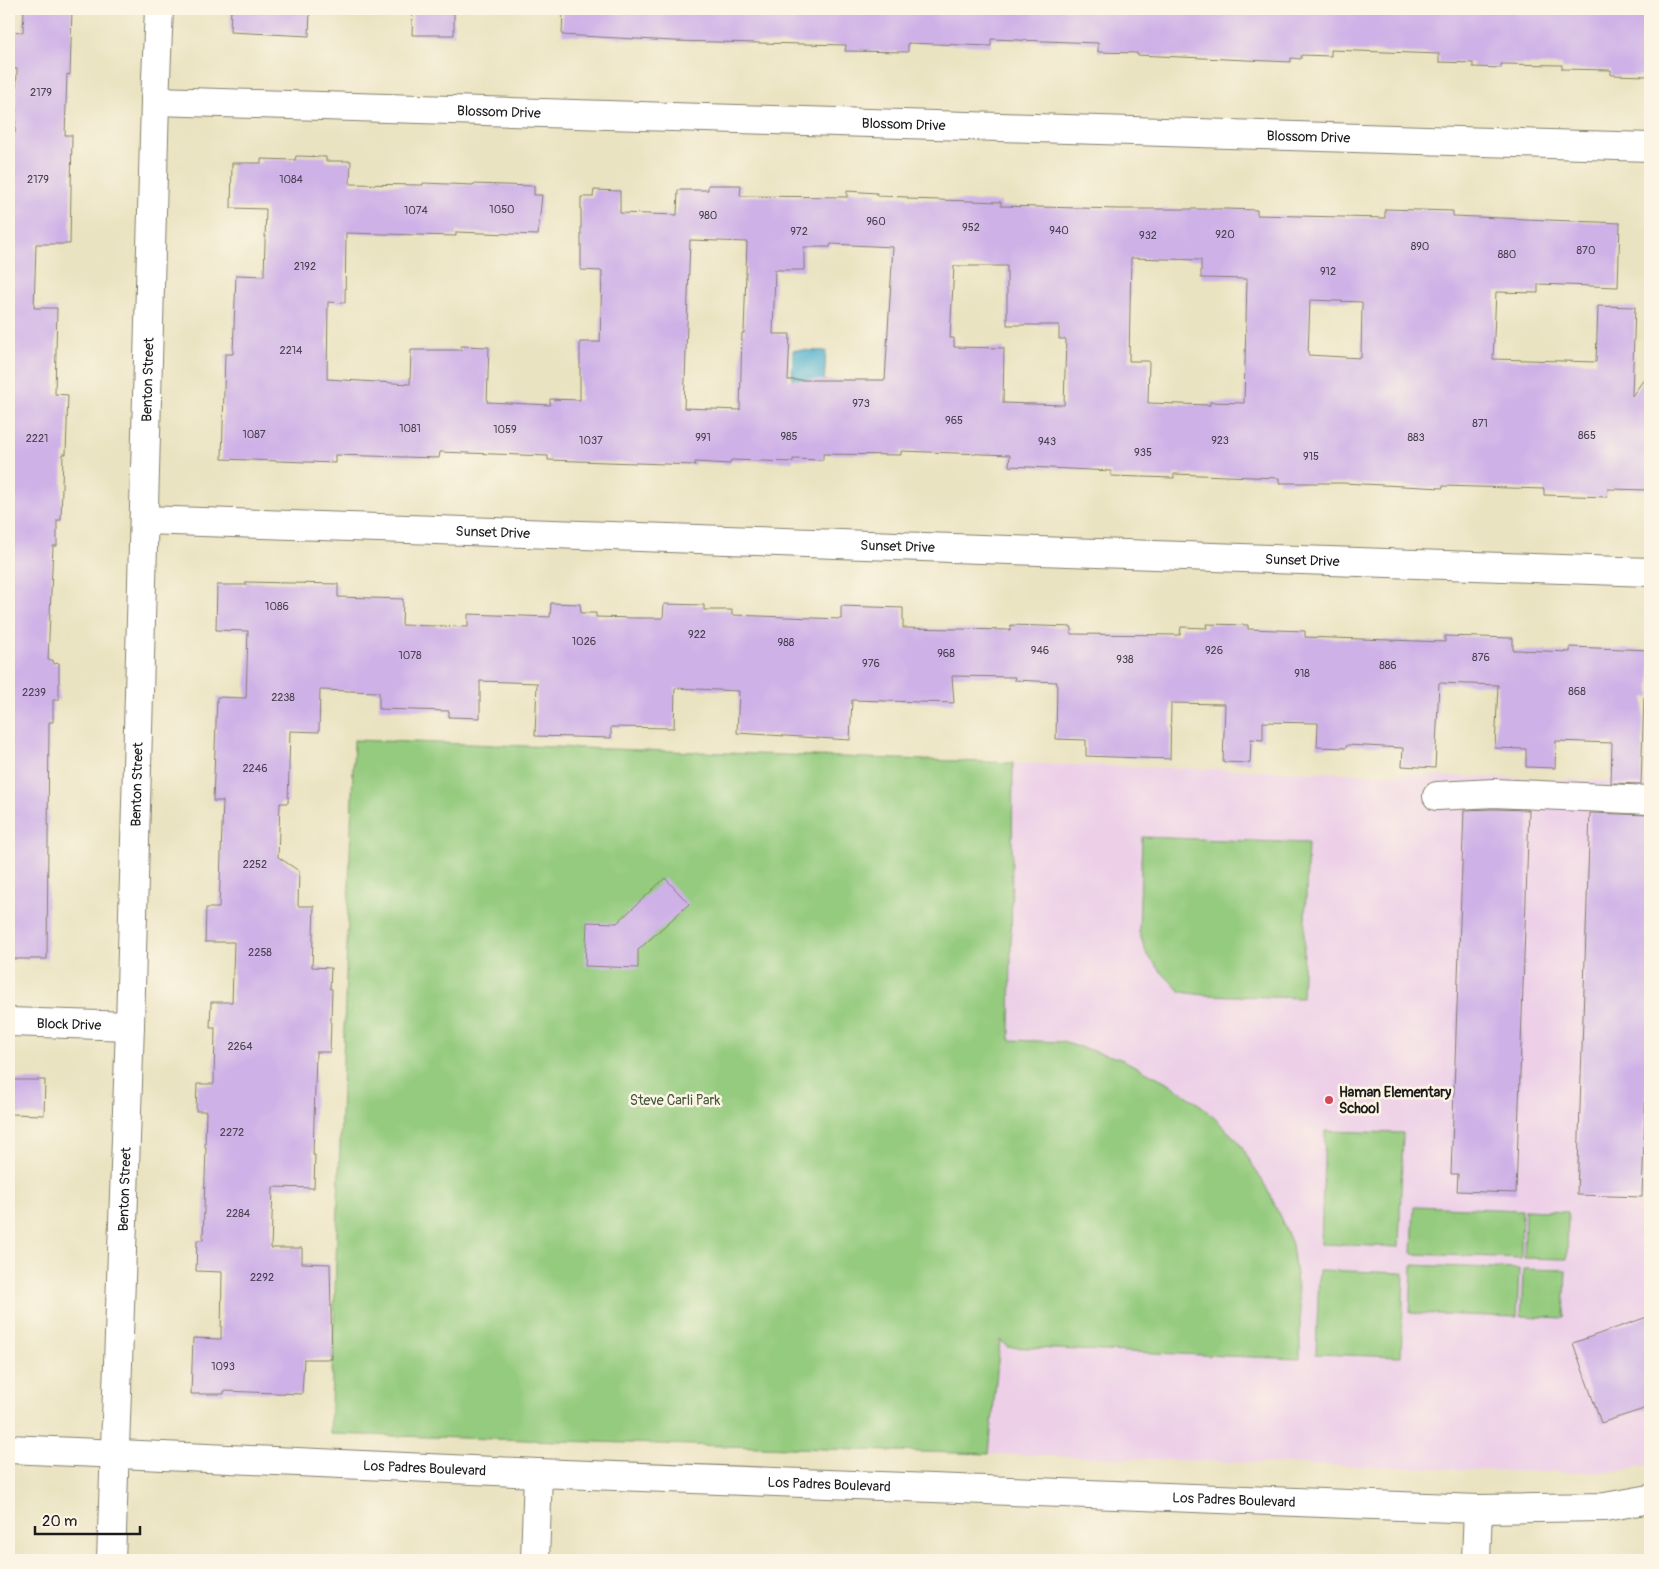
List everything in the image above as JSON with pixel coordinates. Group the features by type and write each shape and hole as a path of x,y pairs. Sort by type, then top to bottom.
{"street":[{"name":"Benton Street","path":"111,1560 130,1026 159,9"},
{"name":"Blossom Drive","path":"155,101 1650,147"},
{"name":"Sunset Drive","path":"144,520 1650,572"},
{"path":"1437,796 1494,793 1650,800"},
{"name":"Block Drive","path":"9,1022 130,1026"},
{"name":"Los Padres Boulevard","path":"9,1449 538,1473 1478,1509 1605,1507 1650,1499"},
{"path":"535,1560 538,1473"},
{"path":"1476,1560 1478,1509"}],"shaded area":[{"name":"Haman Elementary School","path":"1013,763 1650,782 1650,1464 1620,1471 1568,1473 989,1454 1000,1340 1010,1040"}],"green space":[{"name":"Steve Carli Park","path":"354,740 1013,763 1010,1040 1062,1042 1121,1059 1169,1083 1203,1107 1238,1141 1269,1192 1292,1244 1300,1306 1300,1359 1007,1347 1000,1340 989,1454 330,1434"},
{"path":"1142,837 1308,843 1302,998 1204,995 1181,992 1163,974 1147,955 1139,932"},
{"path":"1325,1131 1403,1133 1399,1247 1321,1244"},
{"path":"1414,1206 1522,1210 1521,1258 1412,1254"},
{"path":"1525,1210 1568,1212 1567,1259 1524,1258"},
{"path":"1412,1265 1519,1269 1517,1317 1410,1313"},
{"path":"1523,1269 1566,1270 1564,1318 1521,1316"},
{"path":"1319,1270 1404,1273 1401,1357 1316,1354"}],"water":[{"path":"793,350 826,351 824,387 792,384"}],"building":[{"path":"24,9 72,9 70,75 67,74 65,135 72,135 70,244 36,244 34,308 57,308 55,394 68,395 66,454 63,454 61,520 57,520 57,546 53,546 48,660 53,660 54,664 59,663 59,700 53,700 53,722 49,722 47,959 9,959 9,164 10,132 15,133 17,69 9,68 9,31 23,32"},
{"path":"231,9 310,9 309,36 230,32"},
{"path":"413,9 454,9 454,35 412,35"},
{"path":"563,9 1650,9 1650,76 1611,75 1611,70 1562,69 1562,65 1501,64 1501,68 1473,67 1473,63 1439,62 1439,54 1331,50 1331,56 1301,55 1301,59 1291,58 1291,62 1137,55 1137,53 1098,52 1098,43 991,39 991,46 908,43 908,52 845,51 846,45 673,41 562,35"},
{"path":"296,156 326,157 326,161 351,161 350,184 423,185 423,183 534,186 534,195 542,195 538,235 456,232 456,236 346,233 345,303 328,302 327,379 410,384 411,350 461,350 461,346 489,347 487,402 550,405 550,399 580,400 580,342 600,342 602,271 581,270 581,197 593,197 594,190 620,191 620,213 677,215 678,190 708,190 708,185 741,185 740,196 847,197 847,191 877,193 877,196 908,197 908,199 1001,202 1001,206 1227,209 1257,210 1257,215 1385,218 1385,209 1453,211 1453,216 1620,223 1618,287 1538,284 1538,293 1496,292 1493,359 1596,362 1598,306 1635,307 1632,396 1650,371 1650,490 1608,489 1607,497 1544,495 1544,489 1279,483 1279,478 1174,474 1174,478 1111,476 1111,471 1009,466 1010,455 901,451 901,455 823,454 823,460 793,459 793,462 731,460 730,464 695,462 695,465 548,460 548,456 440,452 439,458 335,455 335,463 222,459 225,354 233,354 236,275 264,276 266,209 231,208 232,163 261,163 261,159 295,160","holes":["690,240 747,242 740,410 684,408","831,244 893,247 885,380 788,380 790,334 773,334 775,270 804,270 804,247 830,247","1131,258 1201,260 1201,278 1247,279 1244,403 1210,402 1210,405 1148,403 1149,361 1129,361","954,266 1007,266 1007,325 1059,325 1059,339 1066,339 1064,405 1003,403 1004,348 954,347 954,338 950,338","1310,300 1362,302 1361,358 1308,355"]},
{"path":"246,582 338,584 338,597 403,599 402,625 468,627 468,614 550,617 551,603 580,604 581,613 596,613 596,617 635,618 663,618 664,604 704,605 704,610 732,610 732,615 841,619 841,606 903,608 903,628 1010,630 1011,625 1072,627 1071,634 1180,635 1181,627 1207,628 1206,624 1248,625 1248,629 1305,631 1305,637 1445,642 1445,636 1513,638 1513,650 1570,652 1570,647 1650,650 1650,698 1644,697 1641,784 1611,783 1612,743 1556,741 1555,768 1526,767 1526,749 1495,748 1498,685 1439,683 1435,768 1402,766 1403,748 1347,745 1346,748 1317,747 1318,723 1263,722 1263,740 1251,739 1250,763 1223,762 1225,704 1171,703 1170,759 1086,756 1086,740 1056,739 1057,682 1014,680 1015,677 952,676 954,703 852,700 850,740 737,733 739,691 675,688 674,728 611,727 611,738 535,736 537,683 480,681 480,718 449,717 449,711 379,709 379,692 320,690 319,732 290,731 288,803 280,803 278,857 299,871 298,906 314,906 312,967 331,968 330,1052 316,1052 314,1188 273,1187 271,1248 302,1248 302,1263 330,1264 332,1359 304,1359 302,1394 224,1391 224,1394 191,1394 193,1338 221,1339 222,1272 196,1271 197,1240 203,1240 206,1147 206,1111 196,1111 197,1084 214,1084 215,1028 210,1028 211,1002 232,1002 234,942 205,942 206,908 219,908 223,801 213,801 217,697 246,698 248,631 216,630 217,585 246,585"},
{"path":"1464,810 1529,810 1516,1193 1457,1191 1458,1174 1451,1174"},
{"path":"1590,813 1650,815 1650,966 1642,1197 1577,1195"},
{"path":"665,878 689,904 638,950 638,968 585,966 587,922 617,923"},
{"path":"9,1080 45,1080 44,1115 9,1114"},
{"path":"1650,1316 1650,1407 1601,1423 1573,1343"}],"place":[{"name":"Haman Elementary School","path":"1329,1100"}]}
